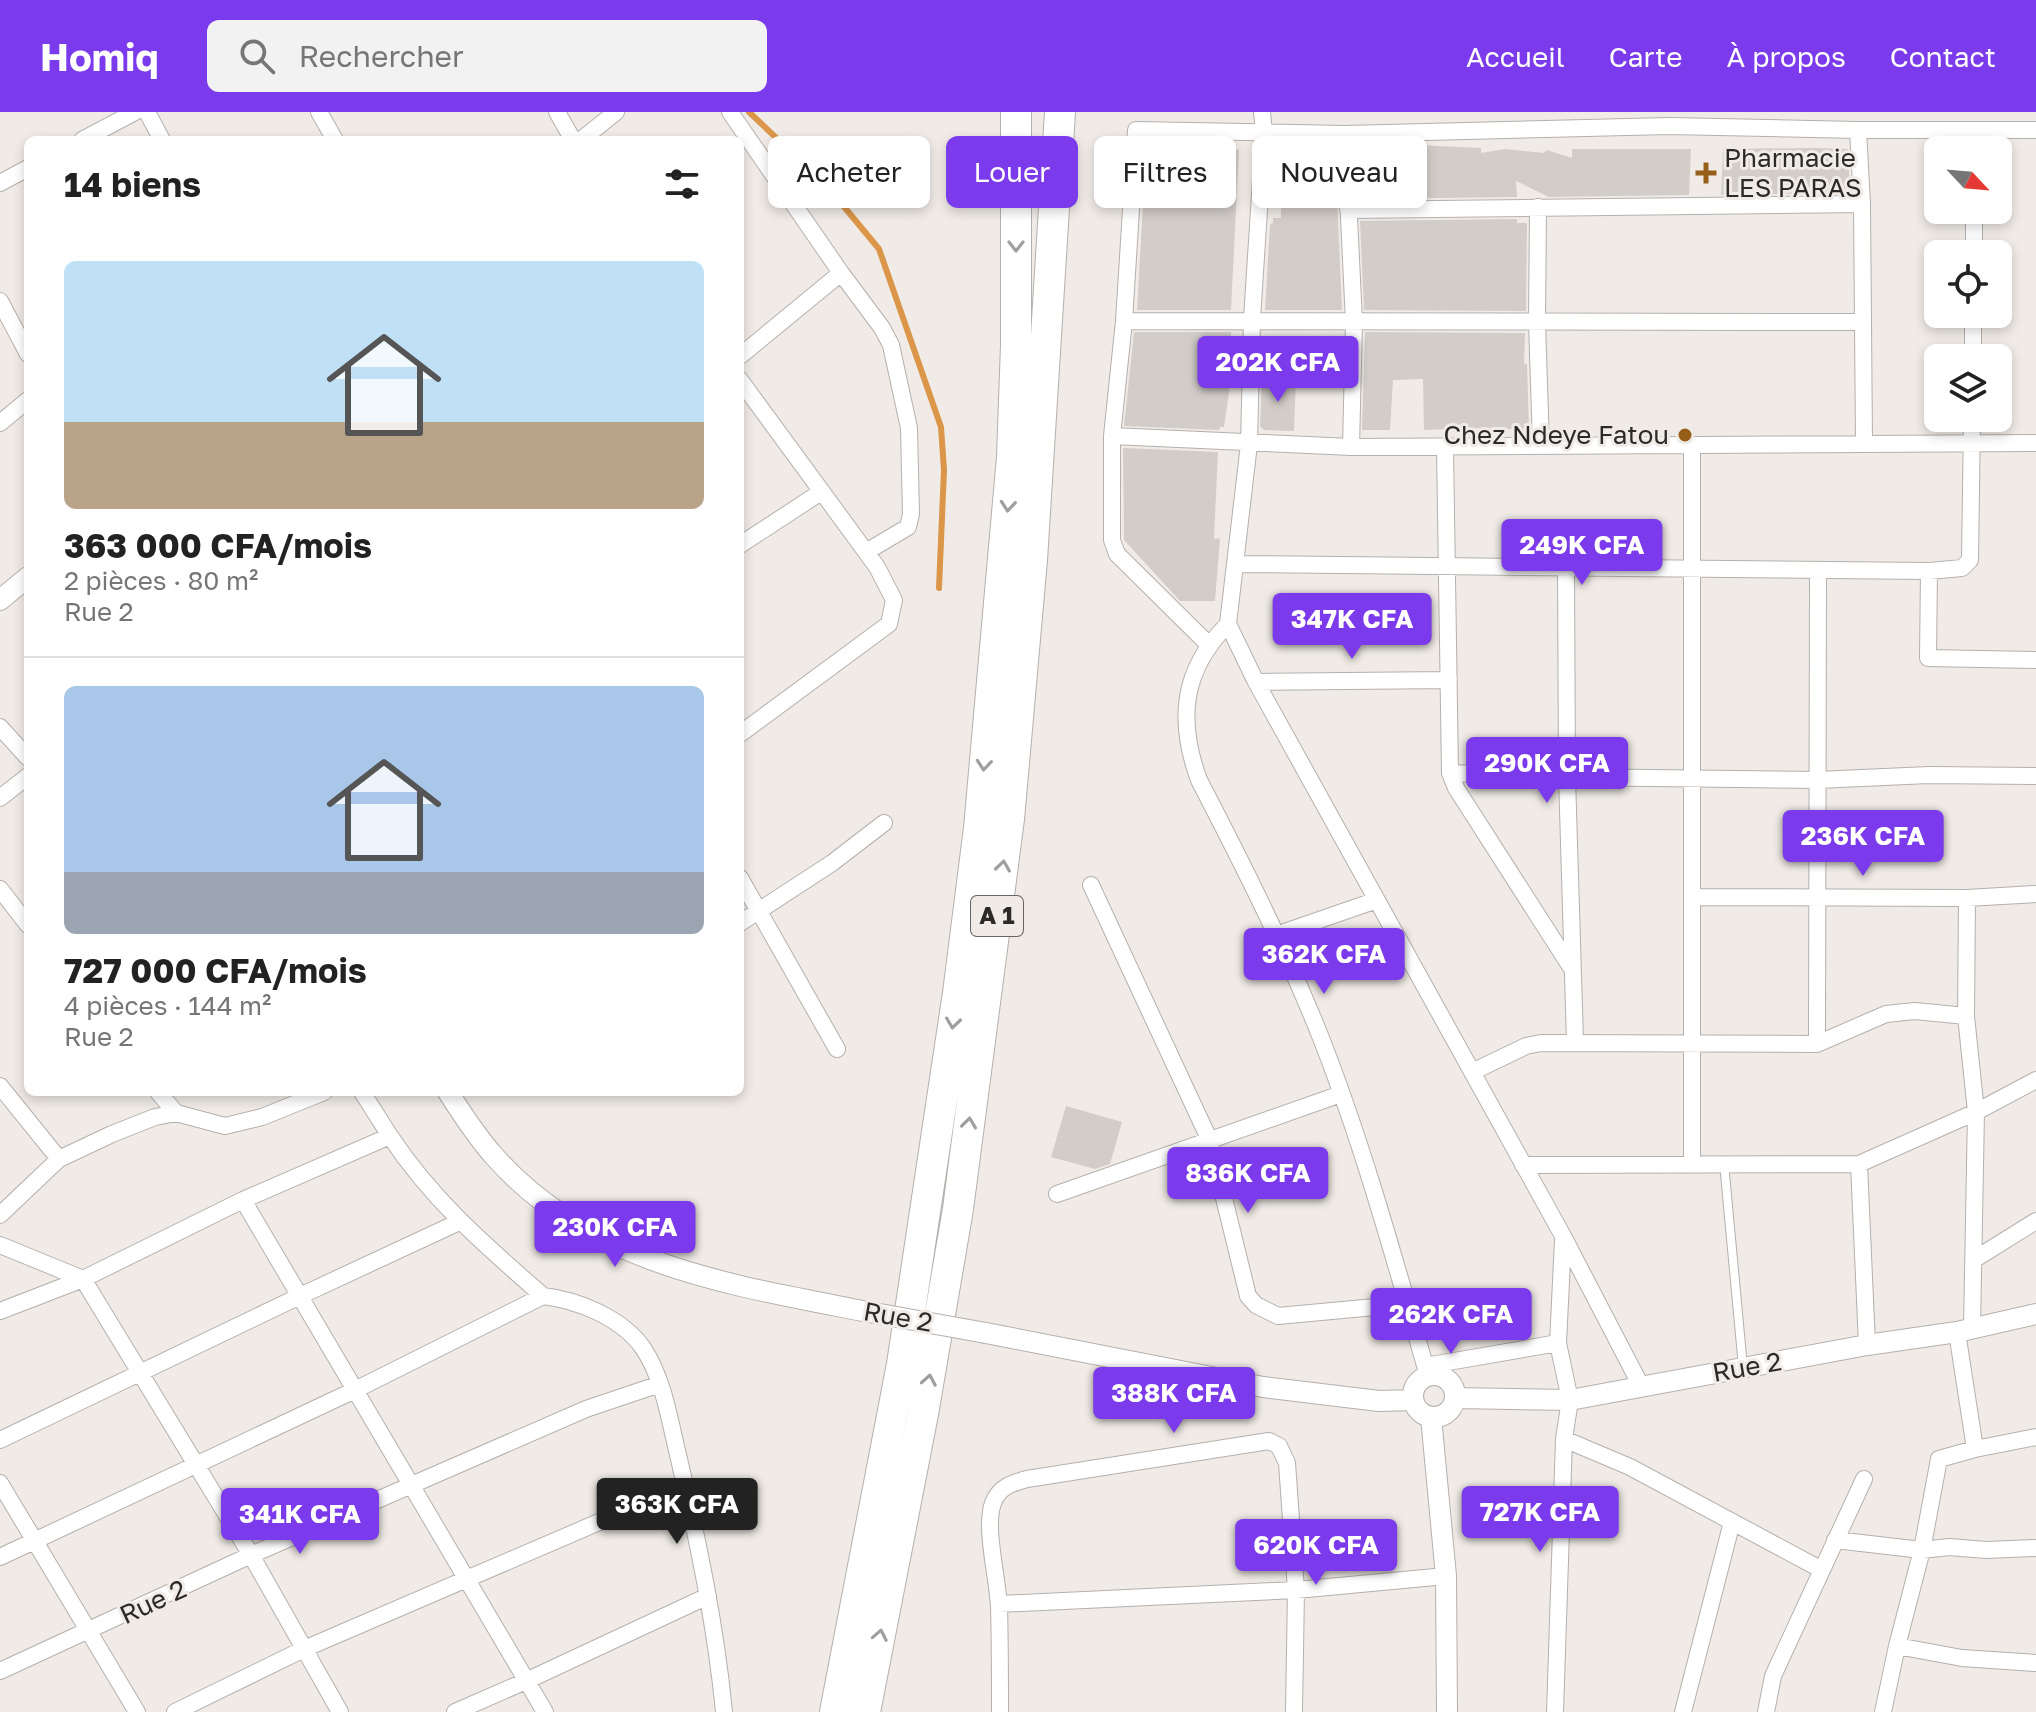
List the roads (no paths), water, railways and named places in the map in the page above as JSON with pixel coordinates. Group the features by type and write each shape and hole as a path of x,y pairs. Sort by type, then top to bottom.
{"highway":[{"name":"A 1","path":"835,1712 902,1364 958,993 979,828 1012,457 1016,345 1016,112"},
{"name":"A 1","path":"865,1712 923,1414 958,1209 1009,819 1034,544 1060,112"}],"street":[{"path":"90,136 135,112"},
{"path":"147,112 160,136"},
{"path":"319,112 333,136"},
{"path":"557,112 571,136"},
{"path":"586,136 616,112"},
{"path":"730,112 891,345 909,428 911,514 908,527 866,552"},
{"path":"1262,112 1264,132 1252,319 1249,444 1228,624 1256,682 1563,1236 1641,1386"},
{"path":"1208,644 1117,554 1112,540 1112,436 1124,321 1136,130 1345,134 1669,119 1858,130 2036,130"},
{"path":"1858,130 1862,204 1864,443"},
{"path":"1975,130 1975,136"},
{"path":"1345,134 1354,322 1351,447"},
{"path":"0,183 24,170"},
{"path":"1348,210 1862,204"},
{"path":"1538,207 1537,323 1541,446"},
{"path":"744,353 841,273"},
{"path":"0,301 24,346"},
{"path":"1124,321 1862,322"},
{"path":"744,386 877,567 894,600 889,624 744,731"},
{"path":"0,423 24,403"},
{"path":"1235,564 1929,571 1962,568 1970,560 1972,432"},
{"path":"1112,436 1351,447 2036,443"},
{"path":"1692,445 1692,1163"},
{"path":"1445,447 1450,773 1456,788 1572,969"},
{"path":"744,542 821,492"},
{"path":"1566,567 1567,777 1575,1041"},
{"path":"1817,1044 1818,570"},
{"path":"1929,571 1928,658 2036,660"},
{"path":"0,600 24,580"},
{"path":"1228,624 1208,644 1195,667 1185,709 1190,757 1276,935 1319,1033 1341,1094 1426,1371"},
{"path":"1256,682 1449,680"},
{"path":"0,727 24,754"},
{"path":"1450,773 1817,780 1929,775 2036,776"},
{"path":"0,798 24,779"},
{"path":"744,920 832,863 884,823"},
{"path":"744,885 837,1049"},
{"path":"1091,885 1210,1141 1248,1296 1256,1305 1278,1316 1407,1304"},
{"path":"0,889 24,920"},
{"path":"1692,897 1967,898 2036,894"},
{"path":"1967,898 1966,1016 1976,1112 1975,1259 1964,1330 1975,1449"},
{"path":"1276,935 1377,900"},
{"path":"1472,1072 1526,1046 1575,1041 1817,1044 1886,1014 1915,1011 1966,1016"},
{"path":"1523,1165 1859,1164 1976,1112 2036,1080"},
{"path":"0,1086 59,1159"},
{"path":"1057,1194 1341,1094"},
{"path":"161,1096 176,1113"},
{"path":"0,1215 59,1159 126,1128 176,1113 225,1126 262,1117 313,1096"},
{"path":"365,1096 404,1157 459,1222 543,1296"},
{"name":"Rue 2","path":"451,1096 494,1157 529,1190 569,1219 625,1250 684,1273 729,1285 1263,1387 1379,1401 1413,1400"},
{"path":"0,1311 83,1279 243,1200 390,1136"},
{"path":"1859,1164 1867,1345"},
{"path":"243,1200 545,1712"},
{"path":"1975,1259 2036,1221"},
{"path":"0,1440 459,1222"},
{"path":"1555,1712 1564,1439 1570,1400 1558,1343 1563,1236"},
{"path":"0,1245 83,1279 251,1555 340,1712"},
{"path":"0,1557 355,1390 543,1296 563,1298 625,1328 644,1349 660,1384 708,1596 721,1709"},
{"name":"Rue 2","path":"1455,1398 1570,1400 1964,1330 2036,1314"},
{"path":"1426,1371 1447,1379 1455,1391 1450,1410 1438,1417 1418,1410 1413,1400 1414,1390 1426,1371 1558,1343"},
{"name":"Rue 2","path":"0,1671 251,1555 586,1409 660,1384"},
{"path":"1431,1417 1446,1576 1447,1712"},
{"path":"1883,1712 1922,1550 1939,1459 2036,1437"},
{"path":"1564,1439 1630,1467 1822,1570"},
{"path":"1000,1712 999,1604 992,1544 992,1511 1001,1490 1011,1484 1269,1441 1279,1446 1287,1463 1296,1590 1294,1712"},
{"path":"1766,1712 1773,1676 1864,1479"},
{"path":"0,1483 137,1712"},
{"path":"175,1712 304,1649 685,1485"},
{"path":"1683,1712 1732,1522"},
{"path":"1835,1540 1922,1550 1949,1547 1986,1550 2036,1548"},
{"path":"999,1604 1296,1590 1446,1576"},
{"path":"455,1712 708,1596"},
{"path":"1897,1646 1962,1658 2036,1663"}],"lane":[{"path":"1724,1163 1743,1368"}],"waterway":[{"path":"749,112 826,185 879,249 941,427 944,470 939,588"}],"place":[{"name":"Pharmacie LES PARAS","path":"1706,173"},
{"name":"Chez Ndeye Fatou","path":"1685,435"}]}
